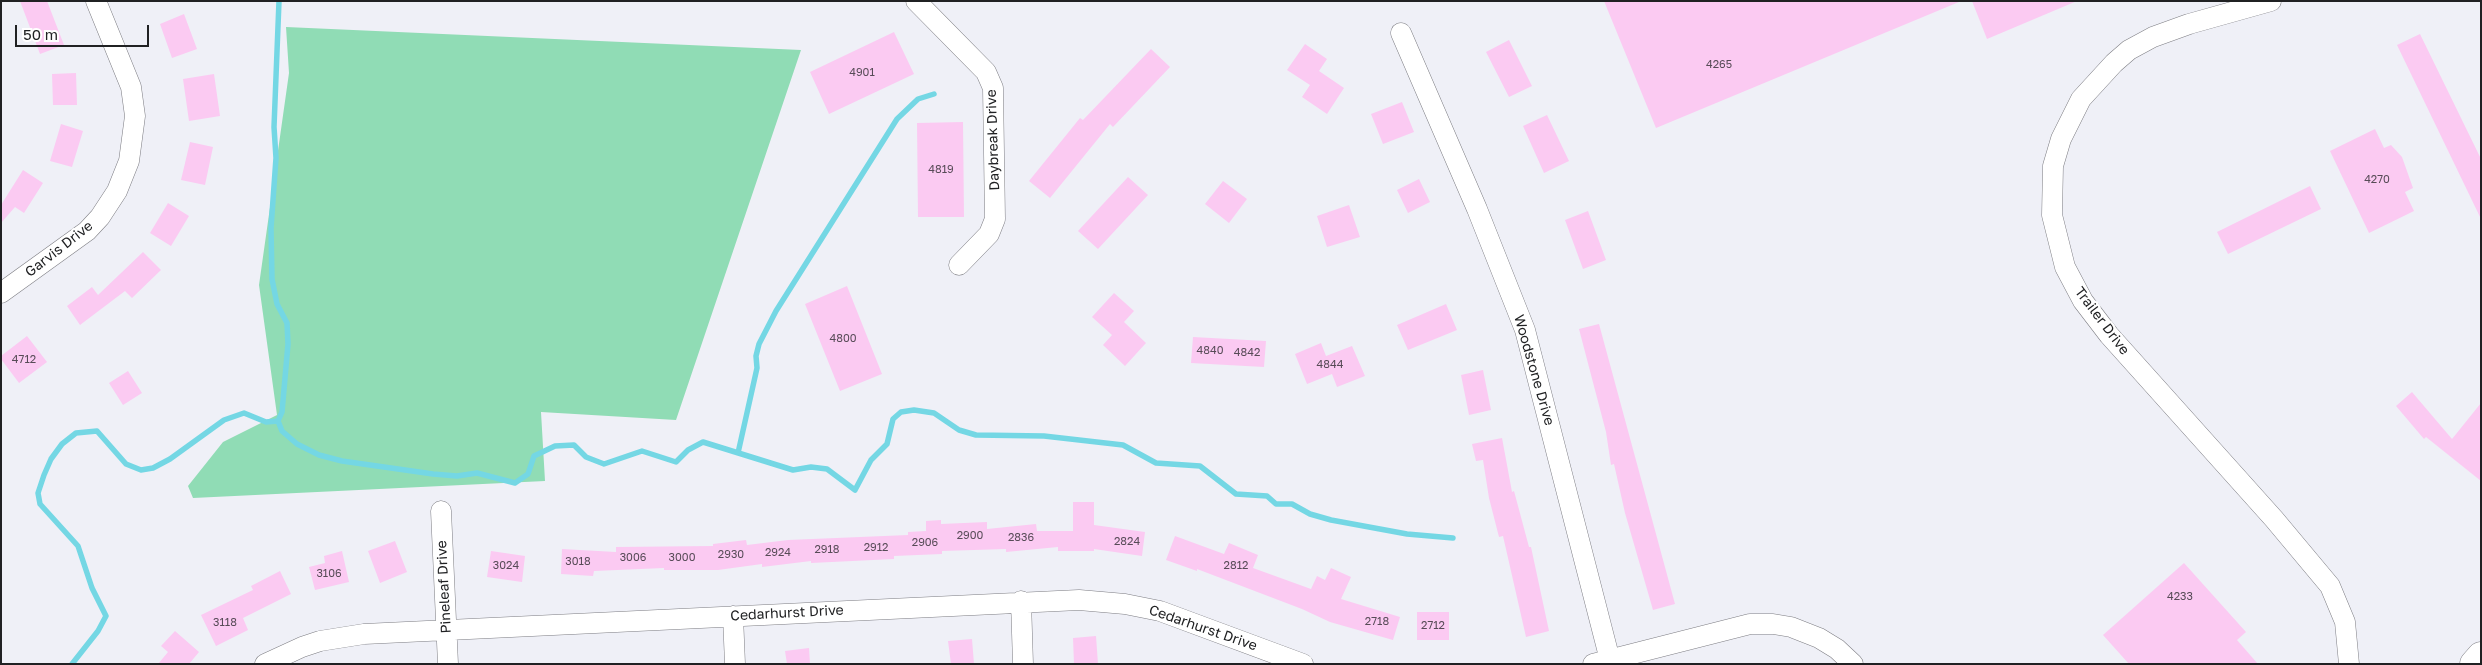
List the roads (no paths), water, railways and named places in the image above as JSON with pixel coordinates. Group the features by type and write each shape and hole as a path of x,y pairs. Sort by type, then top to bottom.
{"highway":[{"path":"2474,664 2481,656"}],"street":[{"name":"Garvis Drive","path":"1,293 87,231 100,217 117,191 130,161 134,116 131,88 123,64 96,1"},
{"name":"Daybreak Drive","path":"916,1 986,72 993,88 995,219 989,234 959,265"},
{"name":"Trailer Drive","path":"2272,1 2189,24 2153,37 2129,50 2114,63 2081,99 2061,138 2054,166 2052,215 2058,248 2065,267 2083,301 2109,335 2274,519 2330,586 2345,622 2349,664"},
{"name":"Woodstone Drive","path":"1401,33 1477,208 1525,330 1605,662"},
{"name":"Pineleaf Drive","path":"441,511 448,664"},
{"name":"Cedarhurst Drive","path":"266,664 302,647 342,636 1079,600 1125,604 1160,611 1304,664"},
{"path":"1021,602 1023,664"},
{"path":"733,616 735,664"},
{"path":"1605,662 1750,624 1773,624 1791,627 1819,638 1838,649 1853,664"}],"waterway":[{"path":"279,1 274,127 276,158 271,228 272,279 277,304 287,323 288,344 282,412 278,421 282,431 297,444 319,455 342,461 433,474 457,476 477,473 515,483 528,474 534,456 555,446 574,445 586,457 604,464 642,451 676,462 688,450 703,442 793,470 811,467 827,469 855,490 871,460 887,444 893,419 901,412 914,410 934,413 959,430 976,435 1044,436 1123,445 1156,463 1200,466 1236,494 1267,496 1276,504 1292,504 1310,514 1331,520 1407,534 1453,538"},
{"path":"738,453 757,368 756,356 759,344 776,311 897,119 918,99 934,94"},
{"path":"72,664 98,631 106,616 92,588 78,546 40,504 38,493 44,475 51,459 62,444 76,433 97,431 126,464 141,470 153,468 170,459 224,420 244,413 266,422 278,421"}]}
